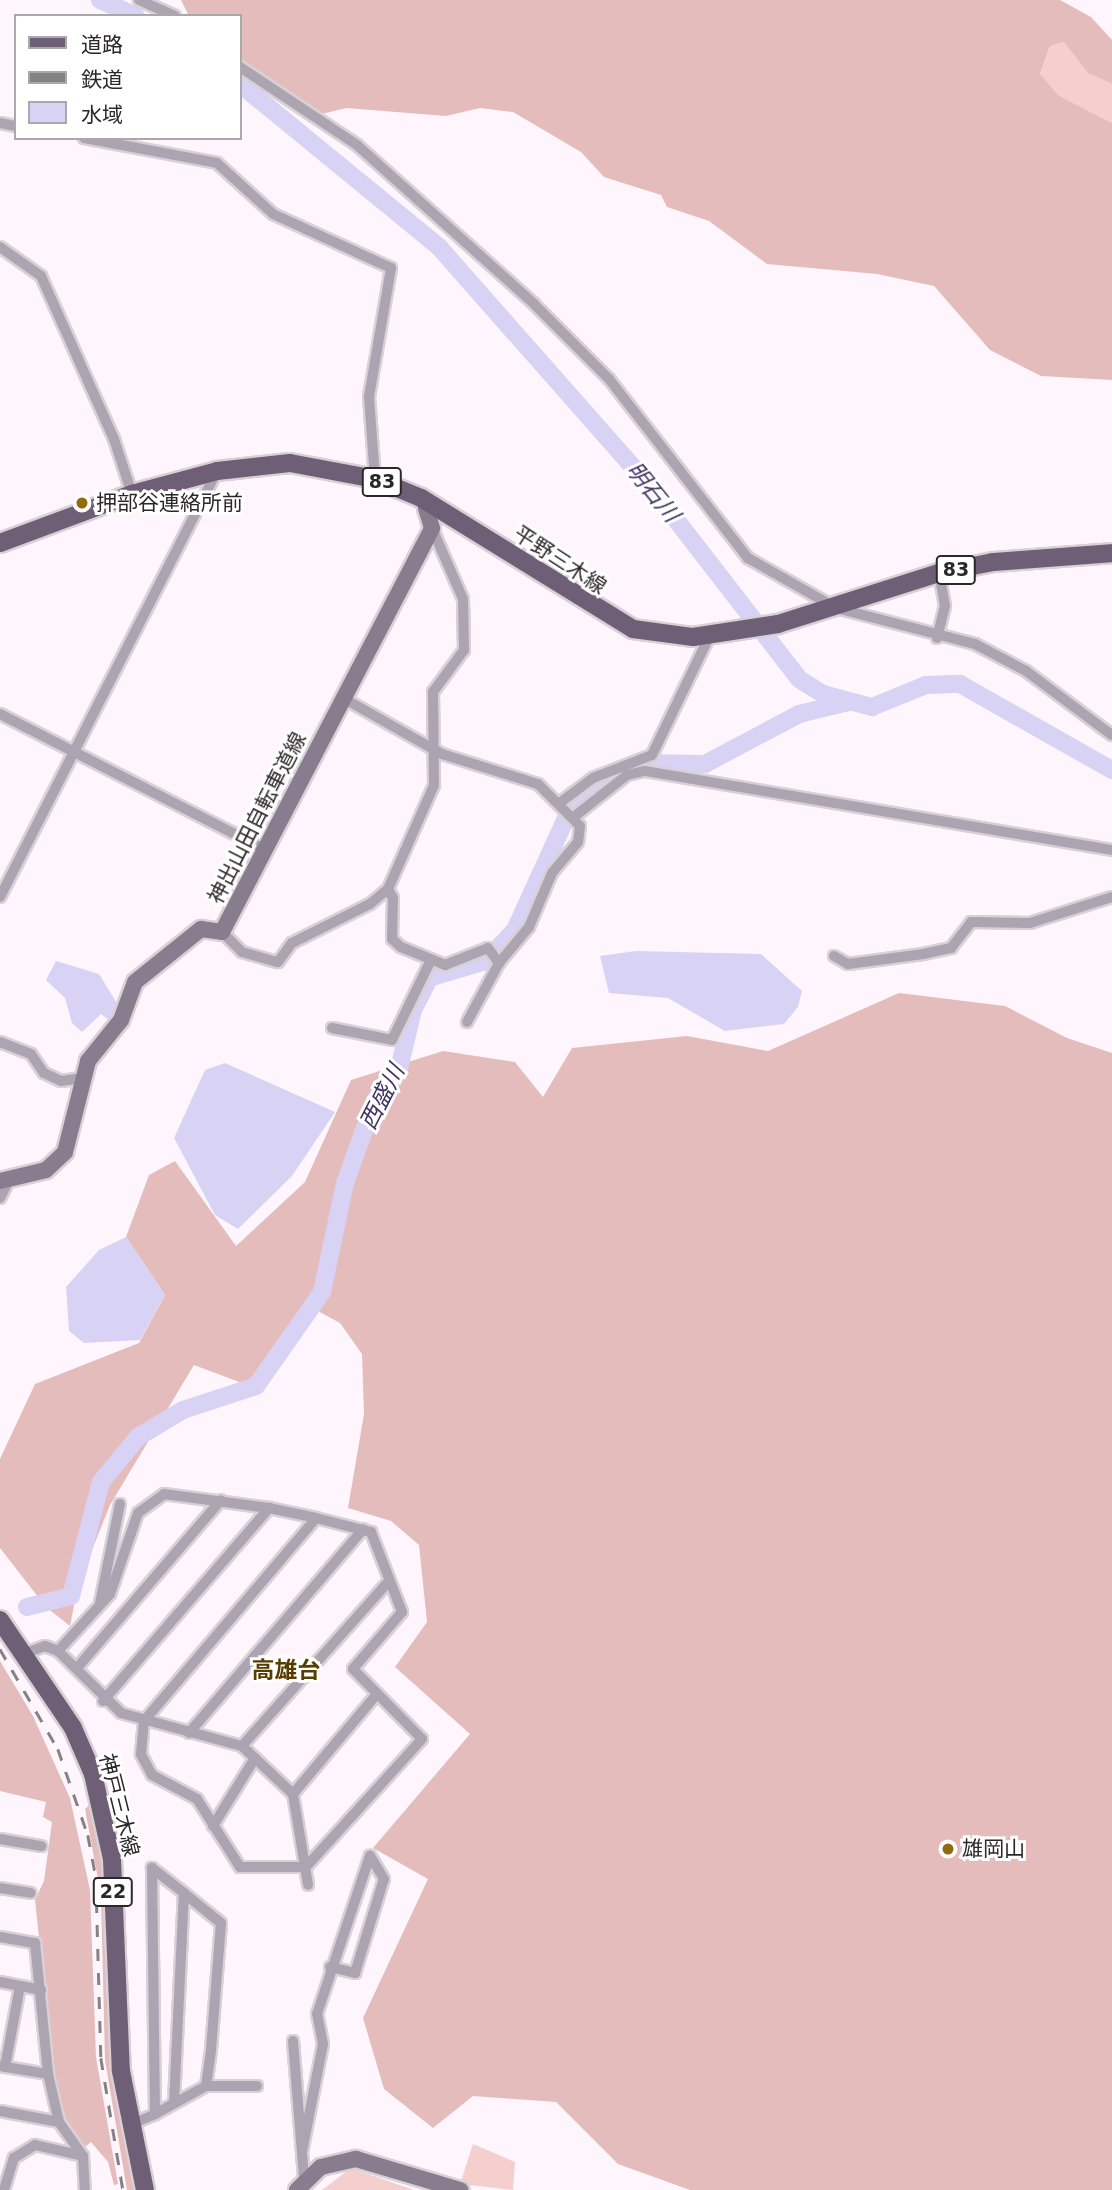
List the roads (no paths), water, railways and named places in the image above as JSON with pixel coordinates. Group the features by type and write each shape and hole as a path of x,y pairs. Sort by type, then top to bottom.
{"main road":[{"name":"平野三木線","path":"0,543 132,494 217,471 289,463 375,479 423,503 633,629 710,635 807,616 939,573 993,562 1112,554"},
{"path":"423,503 432,528"},
{"name":"神出山田自転車道線","path":"5,1180 47,1170 65,1152 88,1061 121,1020 135,982 201,929 222,932 432,528"},
{"name":"神戸三木線","path":"0,1620 73,1728 93,1774 112,1859 121,2071 145,2190"},
{"path":"300,2184 335,2161 356,2160 460,2190"}],"street":[{"path":"139,0 170,14"},
{"path":"242,68 356,145 428,204 609,379 748,558 836,608 937,638 975,644 1026,671 1112,735"},
{"path":"96,140 217,163 273,214 391,268 369,397 375,479"},
{"path":"0,247 41,276 114,439 132,494"},
{"path":"0,897 217,471"},
{"path":"222,932 242,952 278,962 292,943 370,904 388,889 434,785 433,692 464,650 466,625 463,599 432,528"},
{"path":"937,638 945,606 939,573"},
{"path":"561,802 630,759 652,755 710,635"},
{"path":"342,698 433,747 538,784 575,816 578,842 552,873 529,927 499,963 467,1023"},
{"path":"0,715 264,849"},
{"path":"575,816 627,775 645,771 1112,850"},
{"path":"388,889 393,898 392,939 430,962 445,965 488,948 499,963"},
{"path":"834,956 848,964 923,954 951,948 971,922 1030,923 1112,897"},
{"path":"332,1028 392,1040 430,962"},
{"path":"0,1042 31,1054 44,1073 61,1081 83,1078"},
{"path":"0,1198 5,1180"},
{"path":"58,1651 110,1594 138,1513 152,1500 164,1494 270,1508 316,1518 363,1529 371,1532 402,1612 353,1669 422,1740 306,1867 240,1867 197,1799 142,1763 144,1721 316,1518"},
{"path":"77,1668 221,1500"},
{"path":"99,1605 120,1504"},
{"path":"103,1702 270,1508"},
{"path":"189,1733 363,1529"},
{"path":"242,1746 390,1580"},
{"path":"23,1654 45,1646 58,1651 77,1668 103,1702 144,1721 242,1746 293,1794 308,1885"},
{"path":"293,1794 377,1694"},
{"path":"213,1826 255,1758"},
{"path":"0,1839 41,1846"},
{"path":"302,2152 318,2090 323,2045 317,2014 330,1967 370,1856 384,1879 355,1973 330,1967"},
{"path":"155,2114 152,1868 221,1923 206,2086"},
{"path":"0,1888 31,1893"},
{"path":"174,2103 184,1893"},
{"path":"0,1937 35,1943 48,2074 60,2122 83,2156 85,2190"},
{"path":"0,1982 41,1990"},
{"path":"20,1986 2,2067 48,2074"},
{"path":"293,2040 302,2152 300,2184"},
{"path":"132,2124 206,2086 257,2086"},
{"path":"0,2111 60,2122"},
{"path":"0,2156 13,2158 35,2145 83,2156"},
{"path":"4,2190 13,2158"}],"water":[{"path":"636,951 761,954 802,991 798,1007 784,1024 725,1031 668,998 609,993 600,956"},
{"path":"56,961 99,974 118,1005 110,1021 101,1014 82,1032 72,1023 65,998 46,980"},
{"path":"225,1063 335,1112 292,1176 238,1229 215,1215 174,1138 205,1070"},
{"path":"126,1237 165,1295 140,1340 84,1343 69,1331 66,1287 99,1250"}],"waterway":[{"name":"明石川","path":"100,0 132,14"},
{"name":"明石川","path":"242,86 439,247 650,486 799,679 823,694 872,707 926,685 960,684 1112,770"},
{"name":"西盛川","path":"27,1607 71,1596 101,1482 138,1437 183,1410 256,1386 322,1292 345,1183 375,1100 399,1069 413,1010 429,978 486,961 515,930 571,807 624,769 642,763 705,764 799,714 849,702"}],"railway":[{"path":"0,1649 58,1749 88,1835 96,1877 101,2058 123,2190"}],"place":[{"name":"押部谷連絡所前","path":"82,503"},
{"name":"雄岡山","path":"948,1849"}],"district":[{"name":"高雄台","path":"286,1670"}]}
